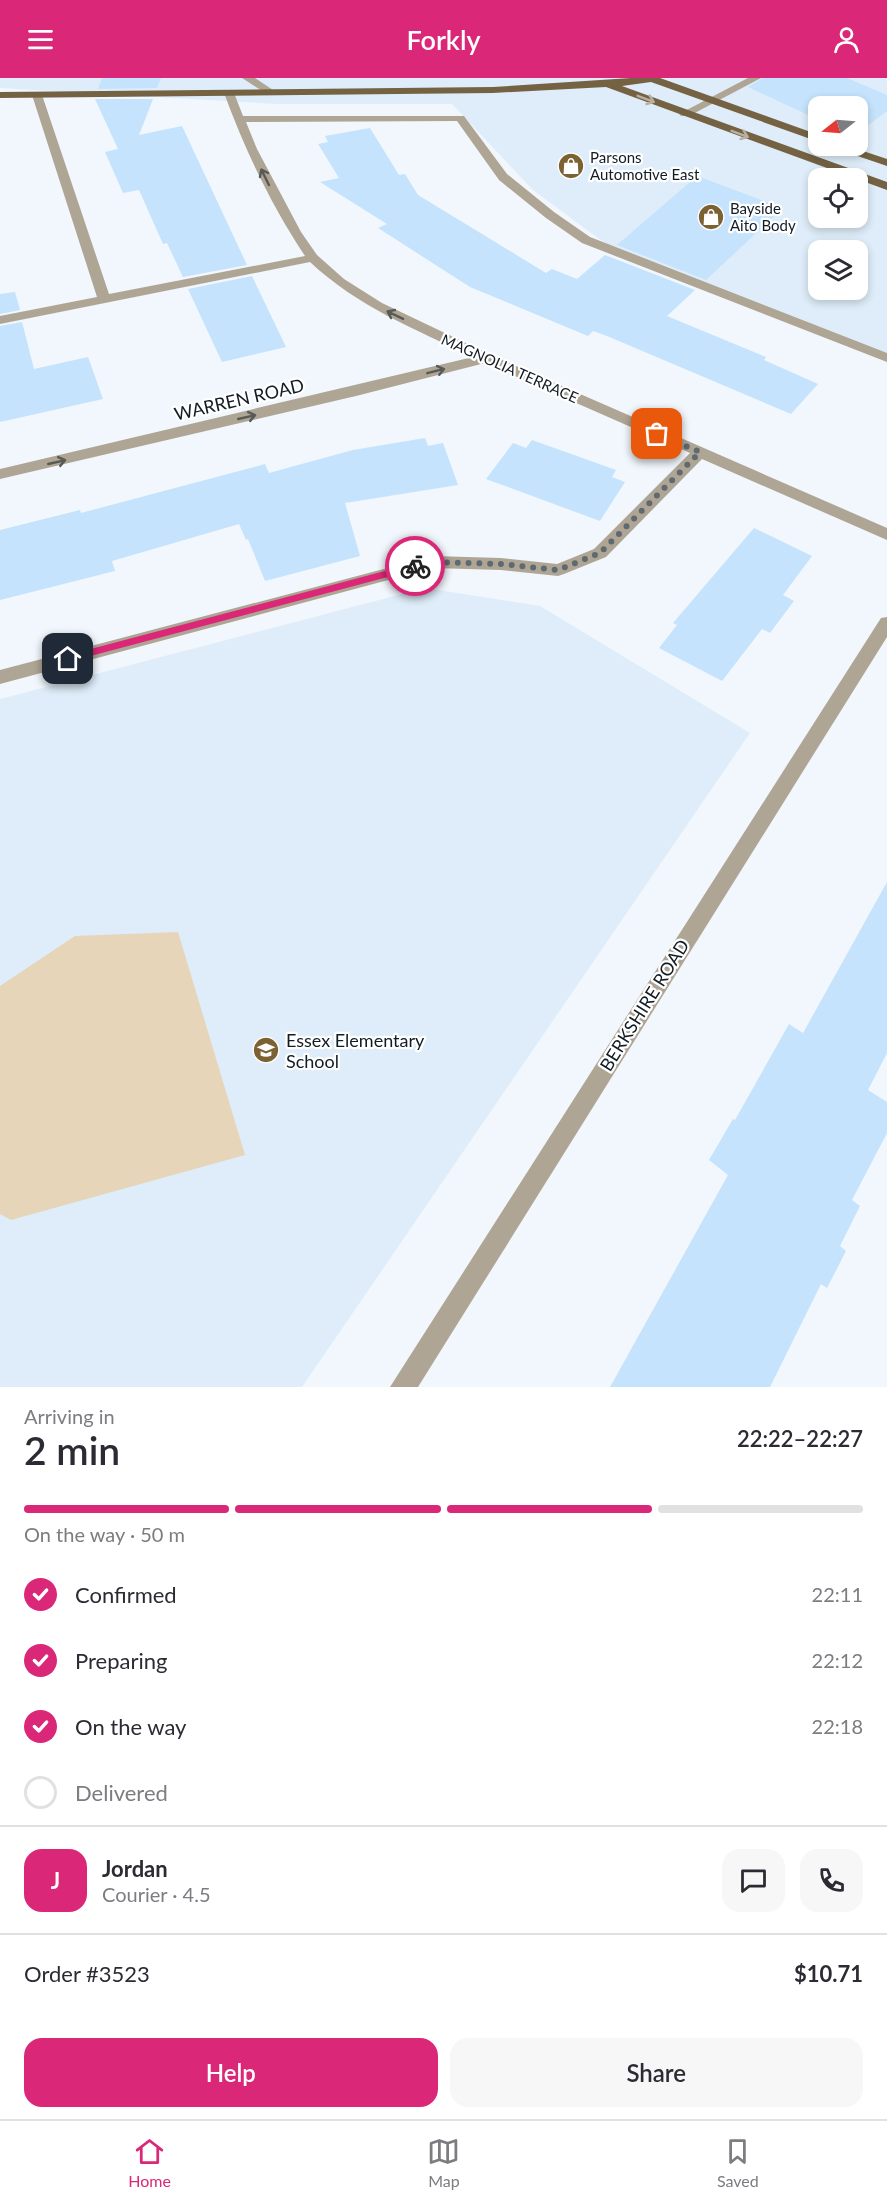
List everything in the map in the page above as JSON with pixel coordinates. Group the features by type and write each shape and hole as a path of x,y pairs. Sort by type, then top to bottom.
{"main road":[{"path":"456,90 489,78"},
{"path":"594,78 685,114 887,186"},
{"path":"0,95 456,90 607,84 651,78 808,135"},
{"path":"867,156 887,163"}],"street":[{"path":"247,78 271,92"},
{"path":"685,114 756,78"},
{"name":"MAGNOLIA TERRACE","path":"229,93 270,188 313,258 339,282 377,306 486,358 887,534"},
{"path":"37,95 104,299"},
{"path":"239,119 460,118 503,177 586,240 887,358"},
{"path":"0,320 313,258"},
{"name":"WARREN ROAD","path":"0,474 356,391 486,358"},
{"path":"0,677 433,562 501,564 558,570 600,553 700,452"},
{"name":"BERKSHIRE ROAD","path":"403,1387 887,623"}],"shaded area":[{"path":"0,78 887,78 887,361 606,244 533,190 452,104 277,104 0,88"},
{"name":"Essex Elementary School","path":"425,588 540,606 750,733 302,1387 0,1387 0,699"},
{"path":"178,932 245,1155 11,1220 0,1214 0,986 75,936"}],"building":[{"path":"102,78 161,78 157,88 98,89"},
{"path":"763,78 847,78 887,95 887,111 868,125 868,96 808,96 808,115 748,87"},
{"path":"95,99 153,99 139,135 182,126 247,265 183,277 167,243 163,244 139,190 123,193 105,152 118,149"},
{"path":"370,128 399,175 405,174 418,195 546,273 552,269 577,279 605,255 695,290 667,316 766,357 764,360 818,384 791,414 607,336 593,331 588,336 470,287 378,228 387,224 320,182 339,178 318,144 328,142 325,136"},
{"name":"Bayside Aito Body","path":"697,176 783,208 706,280 617,245"},
{"path":"252,276 286,347 222,362 188,289"},
{"path":"15,292 20,310 0,314 0,294"},
{"path":"22,322 34,369 88,357 103,399 0,422 0,326"},
{"path":"425,438 428,446 443,443 458,485 345,503 360,556 265,581 248,539 246,540 239,524 112,561 115,571 0,600 0,530 80,510 81,513 265,464 269,473 353,450"},
{"path":"532,440 616,470 612,477 625,482 600,521 486,479 513,443 526,448"},
{"path":"754,528 812,556 783,595 794,601 770,633 762,629 722,681 659,648 677,625 673,623"},
{"path":"887,882 887,1053 868,1090 887,1102 887,1133 852,1200 860,1206 840,1246 846,1251 827,1288 821,1284 770,1387 610,1387 728,1175 709,1160 733,1119 735,1120 789,1024 803,1033"}],"way so far":[{"path":"415,566 433,562 501,564 558,570 600,553 700,452 657,434"}],"place":[{"name":"Parsons Automotive East","path":"571,166"},
{"name":"Bayside Aito Body","path":"711,217"},
{"name":"Essex Elementary School","path":"266,1050"}],"route":[{"path":"68,659 415,566"}]}
